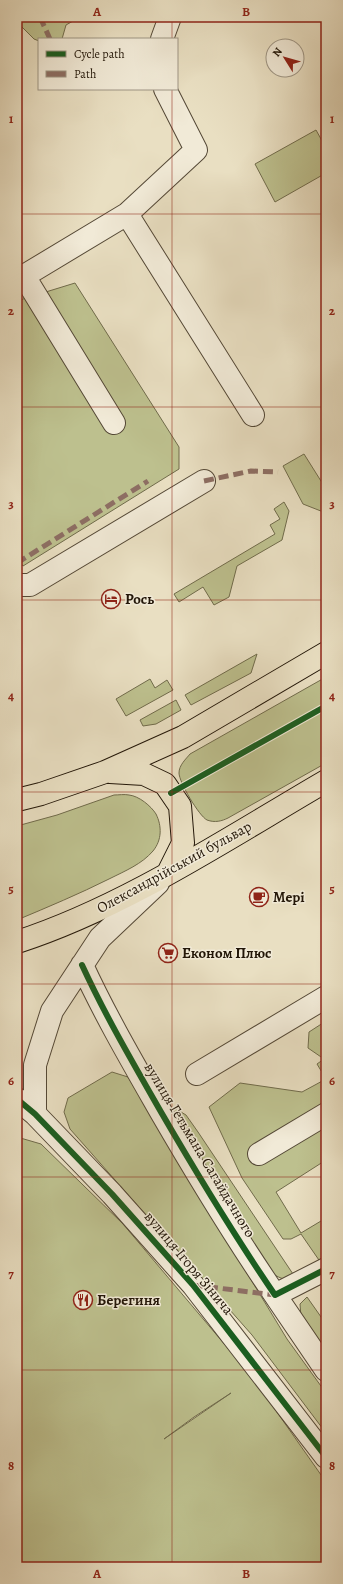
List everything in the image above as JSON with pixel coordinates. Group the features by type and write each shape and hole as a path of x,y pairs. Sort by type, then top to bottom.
{"main road":[{"path":"17,800 41,794 105,772 183,737 326,653"},
{"path":"105,772 144,774 165,784 180,806 183,843 168,873"},
{"name":"Олександрійський бульвар","path":"17,942 88,914 168,873 326,781"}],"street":[{"path":"162,38 170,17"},
{"path":"114,423 19,273 127,214 196,150 166,90"},
{"path":"127,214 253,415"},
{"path":"17,585 30,585 204,481"},
{"path":"35,1114 35,1065 52,1011 100,938 168,873"},
{"name":"вулиця Гетьмана Сагайдачного","path":"82,965 112,1028 202,1182 247,1255 326,1370"},
{"path":"197,1074 326,997"},
{"name":"вулиця Ігоря Зінича","path":"17,1099 35,1114 112,1194 194,1285 326,1457"},
{"path":"259,1154 326,1114"},
{"path":"275,1295 326,1268"}],"green space":[{"path":"17,17 80,17 66,25 62,38 38,38 38,41 34,39 17,22"},
{"path":"316,130 326,148 326,173 275,202 255,164"},
{"path":"75,283 179,447 179,469 23,566 17,558 17,303 23,299"},
{"path":"304,454 326,489 326,513 303,504 283,466"},
{"path":"284,502 289,511 282,540 237,566 229,597 214,605 203,587 179,602 174,594 275,534 270,525 280,519 274,509"},
{"path":"257,654 251,673 191,705 185,695"},
{"path":"326,677 326,763 226,819 218,821 207,820 199,812 182,784 179,773 183,762 190,754"},
{"path":"150,679 155,688 167,680 173,690 126,716 116,699"},
{"path":"176,700 181,710 156,724 143,726 140,720"},
{"path":"114,795 137,797 148,805 156,814 160,833 158,842 153,851 144,860 98,885 17,920 17,826 57,815"},
{"path":"326,1021 326,1079 317,1064 324,1059 308,1048 309,1032"},
{"path":"112,1072 128,1077 287,1339 326,1393 326,1433 252,1335 70,1129 64,1112 68,1098"},
{"path":"326,1079 326,1160 276,1192 301,1233 326,1218 326,1261 321,1263 301,1234 291,1239 283,1239 242,1178 209,1107 240,1083 302,1092"},
{"path":"176,1109 186,1115 295,1277 284,1279 268,1271 170,1110"},
{"path":"17,1137 41,1144 123,1224 253,1378 326,1482 326,1567 17,1567","holes":["231,1393 164,1439 194,1417"]},
{"path":"307,1297 326,1324 326,1352 301,1317 300,1304"}],"marked path":[{"path":"40,17 50,38"},
{"path":"204,481 251,471 278,472"},
{"path":"17,563 148,481"},
{"path":"193,1285 275,1295"}],"cycle path":[{"path":"171,793 326,706"},
{"path":"82,965 120,1039 175,1135 230,1227 275,1295 326,1269"},
{"path":"17,1099 35,1114 112,1194 193,1285 326,1457"}],"place":[{"name":"Рось","path":"111,599"},
{"name":"Мері","path":"259,897"},
{"name":"Економ Плюс","path":"168,953"},
{"name":"Берегиня","path":"83,1300"}]}
